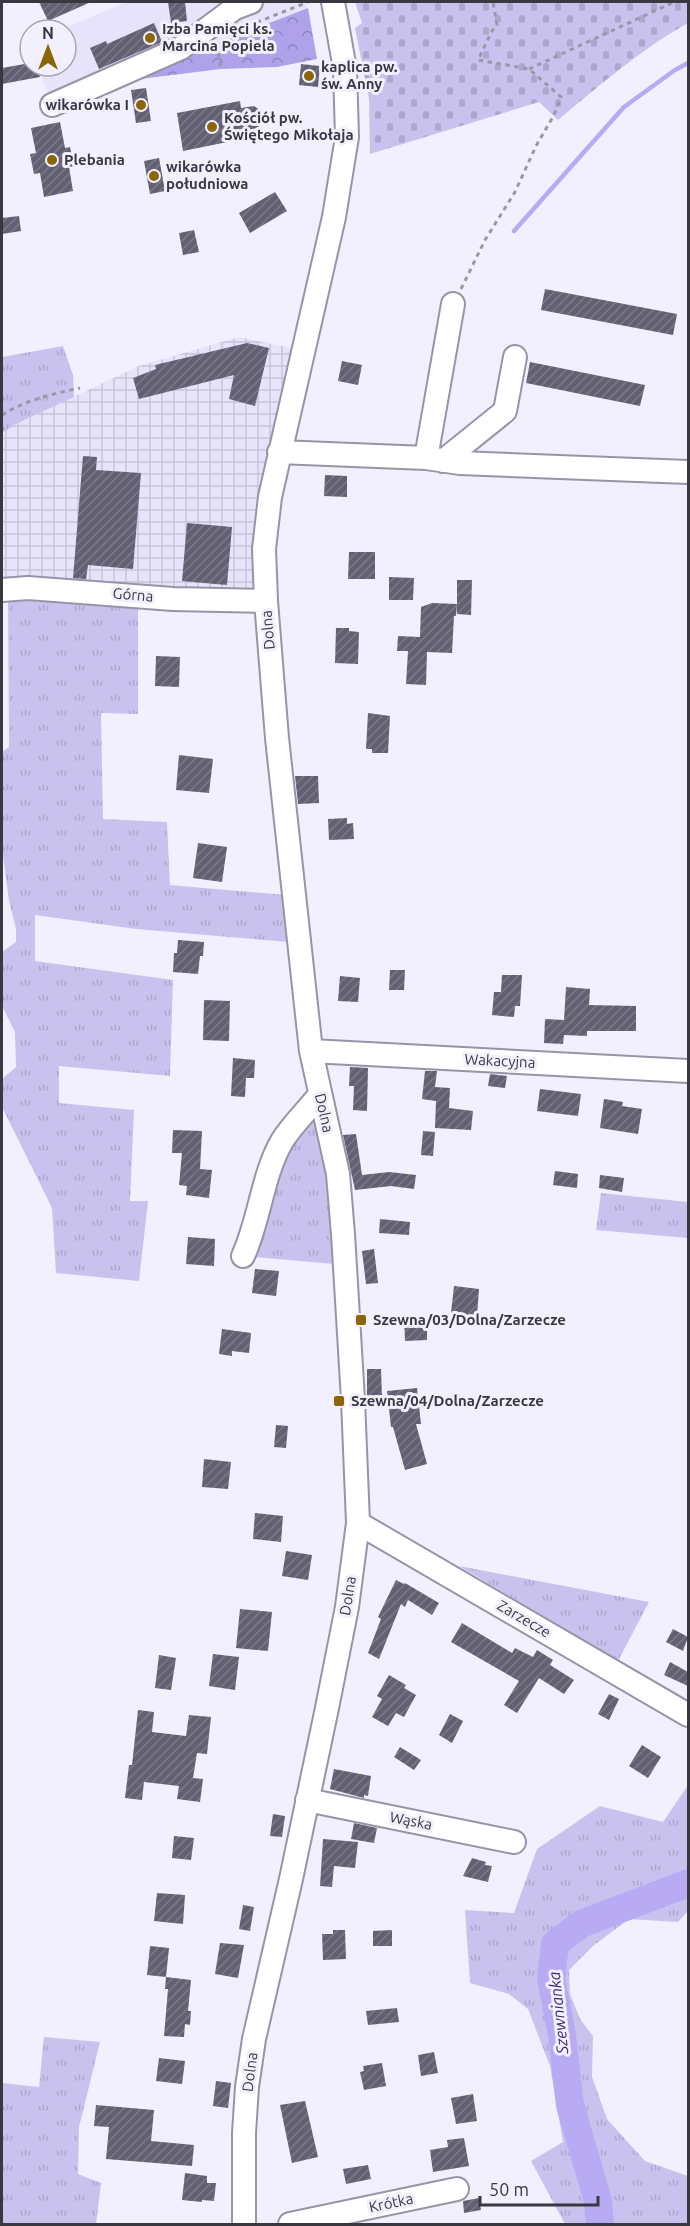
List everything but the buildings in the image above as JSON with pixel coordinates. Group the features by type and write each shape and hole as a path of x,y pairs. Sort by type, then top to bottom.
{"street":[{"path":"52,105 181,48 235,8 251,2"},
{"name":"Dolna","path":"244,2224 244,2133 247,2087 254,2039 347,1607 358,1523 342,1214 338,1174 311,1051 289,859 266,601 264,549 266,518 279,452 334,217 347,137 345,69 333,2"},
{"path":"434,459 453,304"},
{"path":"434,459 505,411 514,357"},
{"path":"279,452 688,472"},
{"name":"Górna","path":"2,590 28,588 173,599 266,601"},
{"name":"Wakacyjna","path":"311,1051 688,1071"},
{"path":"243,1256 251,1238 271,1165 282,1141 320,1094"},
{"name":"Zarzecze","path":"358,1523 688,1715"},
{"name":"Wąska","path":"307,1800 514,1842"},
{"name":"Krótka","path":"290,2224 457,2189"}],"path":[{"path":"236,31 308,2"},
{"path":"453,304 485,240 515,192 561,97 529,69 478,60 497,25 493,2"},
{"path":"529,69 674,2"},
{"path":"216,39 221,69"},
{"path":"2,415 21,404 48,394 80,388"}],"shaded area":[{"path":"126,2 305,2 308,8 208,47 140,79 50,98 42,78 78,78 78,22"},
{"path":"239,337 296,349 257,594 2,582 2,433 16,424 139,366"}],"green space":[{"path":"355,2 688,2 688,23 637,56 558,120 539,102 370,154 369,99 355,28 362,23"},
{"path":"308,8 317,59 277,67 221,69 140,79 208,47"},
{"path":"63,346 73,375 74,397 2,433 2,357"},
{"path":"8,596 138,601 138,714 101,713 103,819 167,822 170,885 286,895 288,942 136,929 35,915 35,961 173,980 170,1076 59,1066 59,1103 134,1110 130,1201 148,1201 139,1281 56,1273 52,1208 2,1107 2,1079 16,1067 15,1032 2,1006 2,952 16,942 16,929 9,901 2,848 2,752 9,747"},
{"path":"313,1103 332,1190 334,1264 243,1256 258,1212"},
{"path":"601,1193 688,1202 688,1238 596,1230"},
{"path":"459,1566 649,1602 618,1661"},
{"path":"688,1785 688,1911 678,1922 629,1919 593,1946 569,1970 570,1994 580,2019 593,2036 592,2077 607,2119 645,2161 688,2176 688,2224 565,2224 531,2161 563,2142 550,2066 528,2009 509,1994 470,1983 465,1910 514,1913 537,1849 600,1806 663,1822"},
{"path":"44,2037 100,2042 79,2127 78,2174 101,2183 96,2224 2,2224 2,2083 39,2087"}],"waterway":[{"path":"514,231 624,107 688,63"},
{"name":"Szewnianka","path":"600,2224 598,2201 570,2105 562,2035 551,1978 555,1944 581,1924 688,1883"}],"place":[{"name":"Izba Pamięci ks. Marcina Popiela","path":"150,38"},
{"name":"kaplica pw. św. Anny","path":"309,76"},
{"name":"wikarówka I","path":"141,105"},
{"name":"Kościół pw. Świętego Mikołaja","path":"212,127"},
{"name":"Plebania","path":"52,160"},
{"name":"wikarówka południowa","path":"154,176"},
{"name":"Szewna/03/Dolna/Zarzecze","path":"361,1320"},
{"name":"Szewna/04/Dolna/Zarzecze","path":"339,1401"}]}
